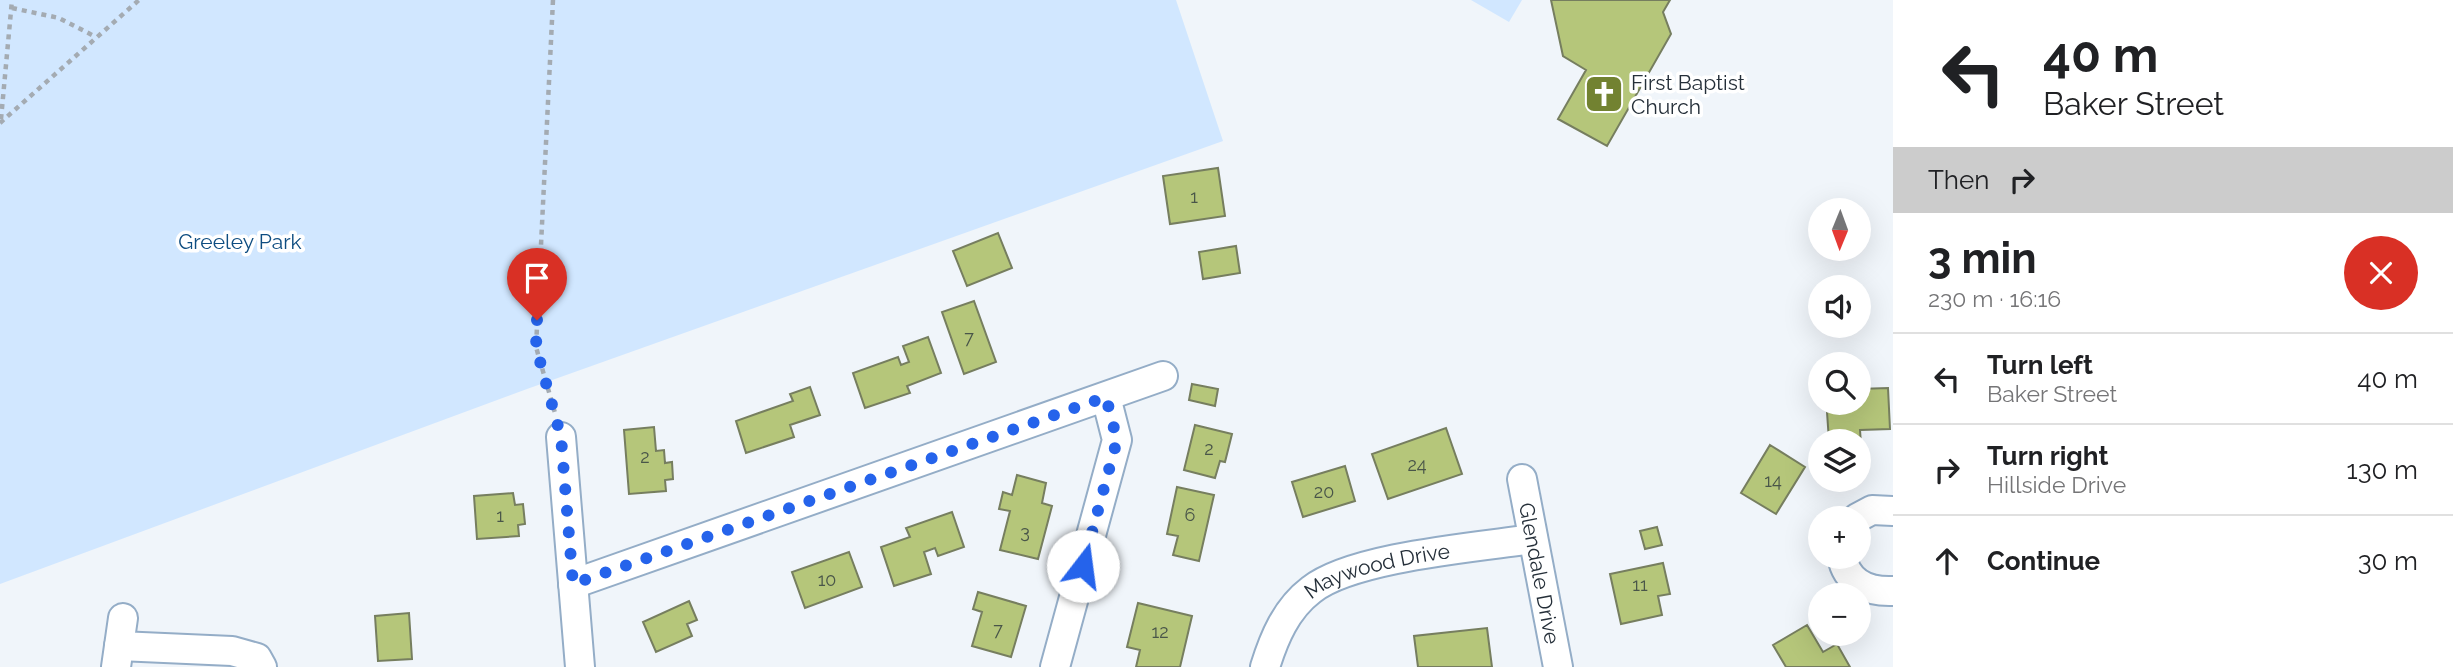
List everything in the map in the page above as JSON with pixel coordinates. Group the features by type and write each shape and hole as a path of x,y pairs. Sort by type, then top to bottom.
{"street":[{"path":"573,584 1163,376"},
{"path":"1055,667 1117,440 1106,397"},
{"path":"561,437 580,667"},
{"name":"Glendale Drive","path":"1521,479 1558,667"},
{"path":"1871,511 1893,511"},
{"name":"Maywood Drive","path":"1265,667 1273,643 1288,614 1311,589 1340,574 1404,558 1533,539"},
{"path":"1847,569 1858,584 1870,590 1893,591"},
{"path":"123,618 118,656 174,658 232,651 257,658 262,667"}],"path":[{"path":"1,122 12,0"},
{"path":"1,122 139,0"},
{"path":"553,0 536,347 561,437"},
{"path":"12,8 59,18 96,37"}],"green space":[{"name":"Greeley Park","path":"0,0 1176,0 1223,141 527,389 0,584"},
{"path":"1471,0 1522,0 1509,22"}],"building":[{"name":"First Baptist Church","path":"1551,0 1670,0 1663,12 1671,34 1607,146 1558,119 1586,70 1563,56"},
{"path":"1218,168 1225,216 1170,224 1163,176"},
{"path":"998,233 1012,268 967,286 953,251"},
{"path":"1236,246 1240,273 1203,279 1199,252"},
{"path":"974,301 996,362 964,374 942,312"},
{"path":"928,337 941,373 907,386 910,393 865,408 853,373 898,357 901,365 909,362 903,346"},
{"path":"1192,384 1218,389 1215,406 1189,400"},
{"path":"810,387 820,415 790,425 794,437 746,453 736,421 793,401 790,394"},
{"path":"1888,388 1890,429 1828,429 1827,415 1871,415 1871,389"},
{"path":"1195,425 1232,434 1225,462 1220,461 1215,478 1184,470"},
{"path":"654,427 656,451 664,450 665,463 672,462 673,479 665,480 666,491 629,494 624,430"},
{"path":"1446,428 1462,474 1388,499 1372,454"},
{"path":"1770,445 1805,467 1776,514 1741,493"},
{"path":"1345,466 1355,501 1303,517 1292,482"},
{"path":"1017,475 1046,483 1042,503 1052,506 1038,559 1000,550 1010,511 999,509 1003,492 1012,495"},
{"path":"1177,487 1214,495 1199,561 1173,555 1178,536 1167,534"},
{"path":"513,493 515,505 523,504 525,524 518,525 519,536 477,539 474,496"},
{"path":"952,512 964,547 938,556 935,548 924,552 931,574 894,586 881,547 910,537 906,528"},
{"path":"1657,527 1662,545 1645,549 1640,531"},
{"path":"849,552 862,587 805,608 792,572"},
{"path":"1663,563 1670,594 1658,596 1662,615 1621,624 1610,574"},
{"path":"978,592 1026,606 1011,657 972,646 982,612 973,609"},
{"path":"689,601 697,620 687,624 692,636 656,652 643,622"},
{"path":"1138,603 1192,616 1180,667 1136,667 1140,650 1127,647"},
{"path":"409,613 412,659 378,661 375,616"},
{"path":"1807,625 1808,646 1819,646 1823,652 1838,646 1850,667 1786,667 1773,645"},
{"path":"1487,628 1492,667 1418,667 1414,636"}],"place":[{"name":"First Baptist Church","path":"1604,94"}],"route":[{"path":"537,320 536,347 561,437 573,584 1106,397 1117,440 1083,566"}]}
